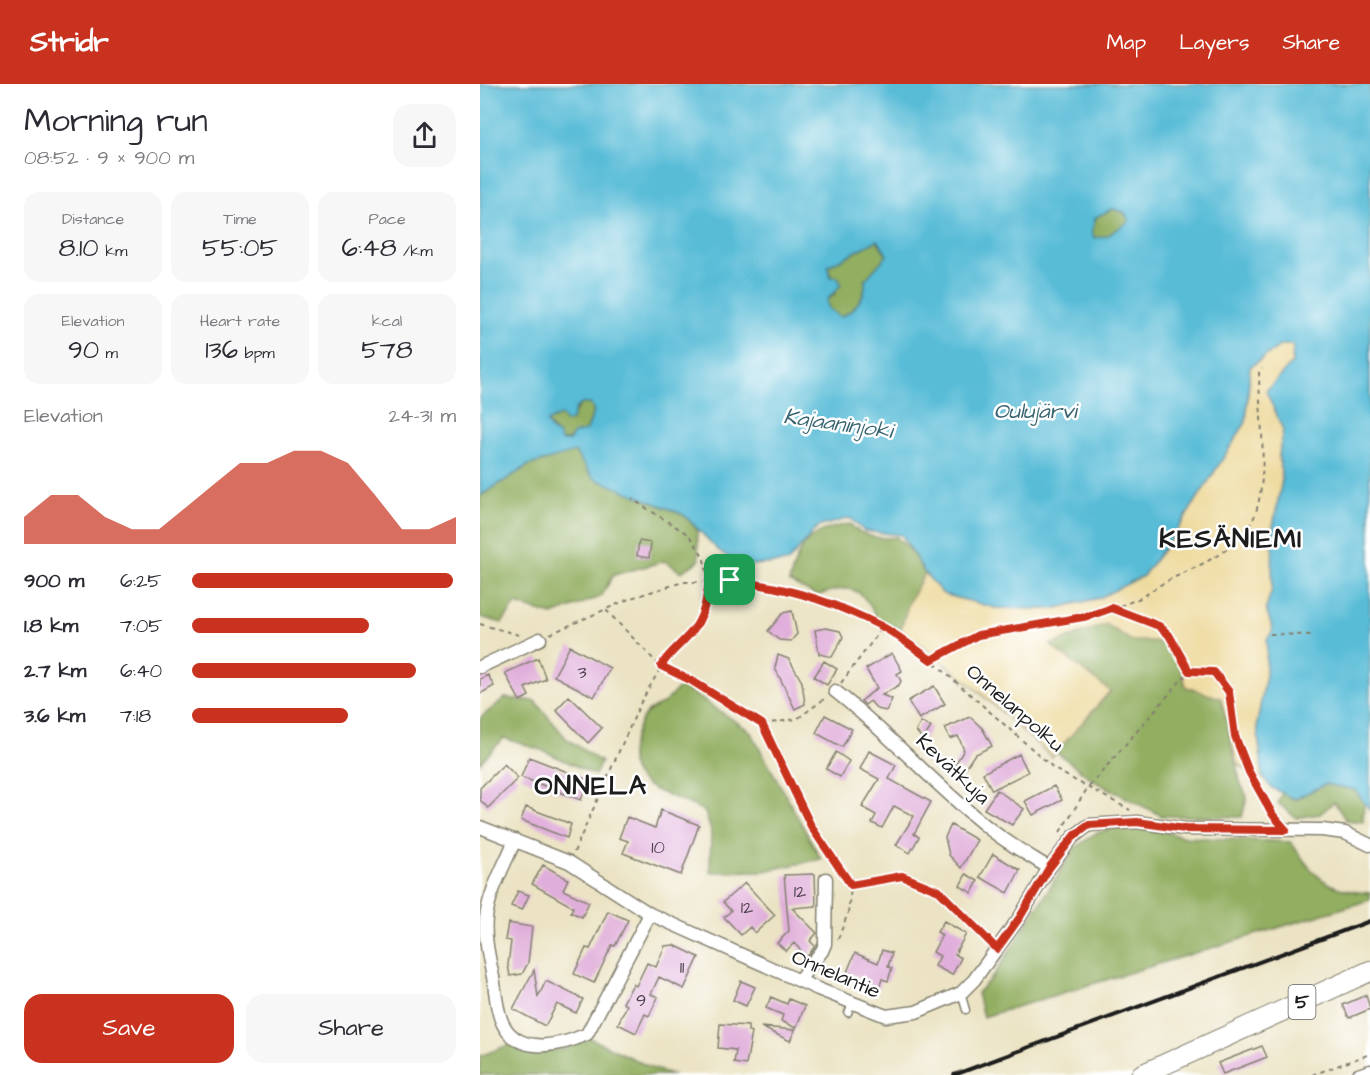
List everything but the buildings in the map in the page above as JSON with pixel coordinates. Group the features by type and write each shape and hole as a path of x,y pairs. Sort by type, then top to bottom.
{"highway":[{"name":"5","path":"1141,1075 1370,971"}],"street":[{"path":"480,667 540,639"},
{"name":"Kevätkuja","path":"836,691 863,712 993,831 1049,868"},
{"name":"Onnelantie","path":"480,827 569,862 650,914 799,980 850,1008 886,1016 902,1015 937,1005 961,993 975,980 1020,917 1049,868 1073,837 1089,825 1105,822 1157,824 1185,829 1345,833 1370,845"},
{"path":"515,840 487,915 485,935 499,1013 512,1037 544,1046 559,1045 587,1034 650,914"},
{"path":"799,980 825,944 826,879"},
{"path":"1358,1075 1370,1071"}],"lane":[{"path":"961,993 966,1010"}],"path":[{"path":"931,660 978,635 1089,616 1139,598 1218,555 1245,533 1255,514 1260,494 1263,444 1259,420 1259,381 1262,368"},
{"path":"569,862 610,766 661,666 668,655 695,627 707,599 709,580 703,556 689,536 632,499"},
{"name":"Onnelanpolku","path":"540,639 658,588 683,582 709,580 756,582 841,608 883,627 931,660 1056,770 1087,789 1157,824"},
{"path":"1112,608 1159,626 1169,635 1189,671"},
{"path":"606,610 661,666 692,681 762,724 812,828 851,885 902,876 939,891 997,949"},
{"path":"480,624 508,634 540,639"},
{"path":"1270,634 1312,635"},
{"path":"1087,789 1189,671"},
{"path":"1189,671 1214,672 1229,692 1235,736 1245,762 1273,815 1286,830"},
{"path":"1312,1075 1370,1053"}],"green space":[{"path":"1112,209 1124,212 1129,221 1107,236 1094,238 1092,230 1096,216"},
{"path":"877,240 887,255 852,313 840,317 828,308 827,300 835,294 828,266"},
{"path":"581,404 590,404 594,410 587,431 561,441 547,422 553,417 572,415"},
{"path":"575,451 593,478 684,515 697,529 699,561 681,572 665,561 614,575 600,597 552,615 516,604 502,623 480,617 480,496 529,465"},
{"path":"850,524 859,532 871,536 896,537 909,548 925,573 909,602 901,629 877,620 866,600 854,590 838,589 817,596 789,582 797,557 808,541 824,530"},
{"path":"1106,624 1132,641 1156,641 1177,655 1186,687 1221,698 1240,782 1247,797 1242,817 1162,816 1096,782 1056,752 1110,692 1049,645"},
{"path":"681,686 750,731 821,859 764,871 710,872 711,831 705,812 651,788 640,780 633,770 631,757 634,740 643,718 649,711 664,703"},
{"path":"505,698 535,701 566,738 601,762 595,775 544,751 504,738 480,763 480,718"},
{"path":"1326,784 1355,790 1364,802 1363,822 1346,820 1334,802 1320,814 1296,818 1278,803 1282,793 1295,799"},
{"path":"1115,828 1151,829 1186,837 1291,842 1307,864 1323,880 1343,889 1370,893 1370,900 983,1017 977,993 994,975 1075,848 1096,833"},
{"path":"590,1038 654,1069 675,1075 480,1075 480,1056 511,1044 532,1050 562,1050"}],"sand":[{"path":"1281,345 1294,345 1292,363 1267,391 1283,430 1279,455 1282,480 1273,527 1272,589 1266,609 1273,630 1267,640 1266,675 1257,724 1263,778 1237,764 1221,698 1186,687 1177,655 1156,641 1132,641 1106,624 1050,645 1110,691 1052,757 970,684 901,629 909,602 925,573 943,594 996,608 1052,609 1099,598 1143,576 1178,529 1246,422 1250,367"}],"water":[{"name":"Oulujärvi","path":"480,84 1370,84 1370,810 1355,790 1326,784 1294,799 1272,788 1263,778 1257,724 1266,675 1267,640 1273,630 1266,609 1272,589 1273,527 1282,480 1279,455 1283,430 1266,391 1292,363 1293,345 1281,345 1250,367 1246,422 1178,529 1143,576 1099,598 1052,609 996,608 943,594 925,573 902,535 864,531 850,518 817,527 788,562 741,566 718,550 684,515 593,478 575,452 529,465 480,496","holes":["1112,209 1124,212 1129,221 1107,236 1094,238 1092,230 1096,217","878,240 887,255 865,280 862,297 850,311 840,317 828,308 827,300 841,285 838,277 830,277 828,266","581,404 590,404 594,410 587,430 574,434 569,441 561,441 547,422 561,415 566,422 572,420 575,409"]}],"railway":[{"path":"954,1075 1370,921"}],"district":[{"name":"KESÄNIEMI","path":"1231,539"},
{"name":"ONNELA","path":"591,786"}],"route":[{"path":"709,580 730,580 756,582 841,608 883,627 931,660 942,652 978,635 1089,616 1112,608 1159,626 1169,635 1189,671 1214,672 1229,692 1237,743 1249,772 1273,815 1286,830 1185,829 1137,822 1105,822 1089,825 1073,837 1049,868 1020,917 997,949 974,929 939,891 902,876 851,885 829,857 812,828 799,797 782,768 771,737 762,724 692,681 661,666 668,655 695,627 707,599 709,580"}],"water label":[{"name":"Kajaaninjoki","path":"838,424"}]}
